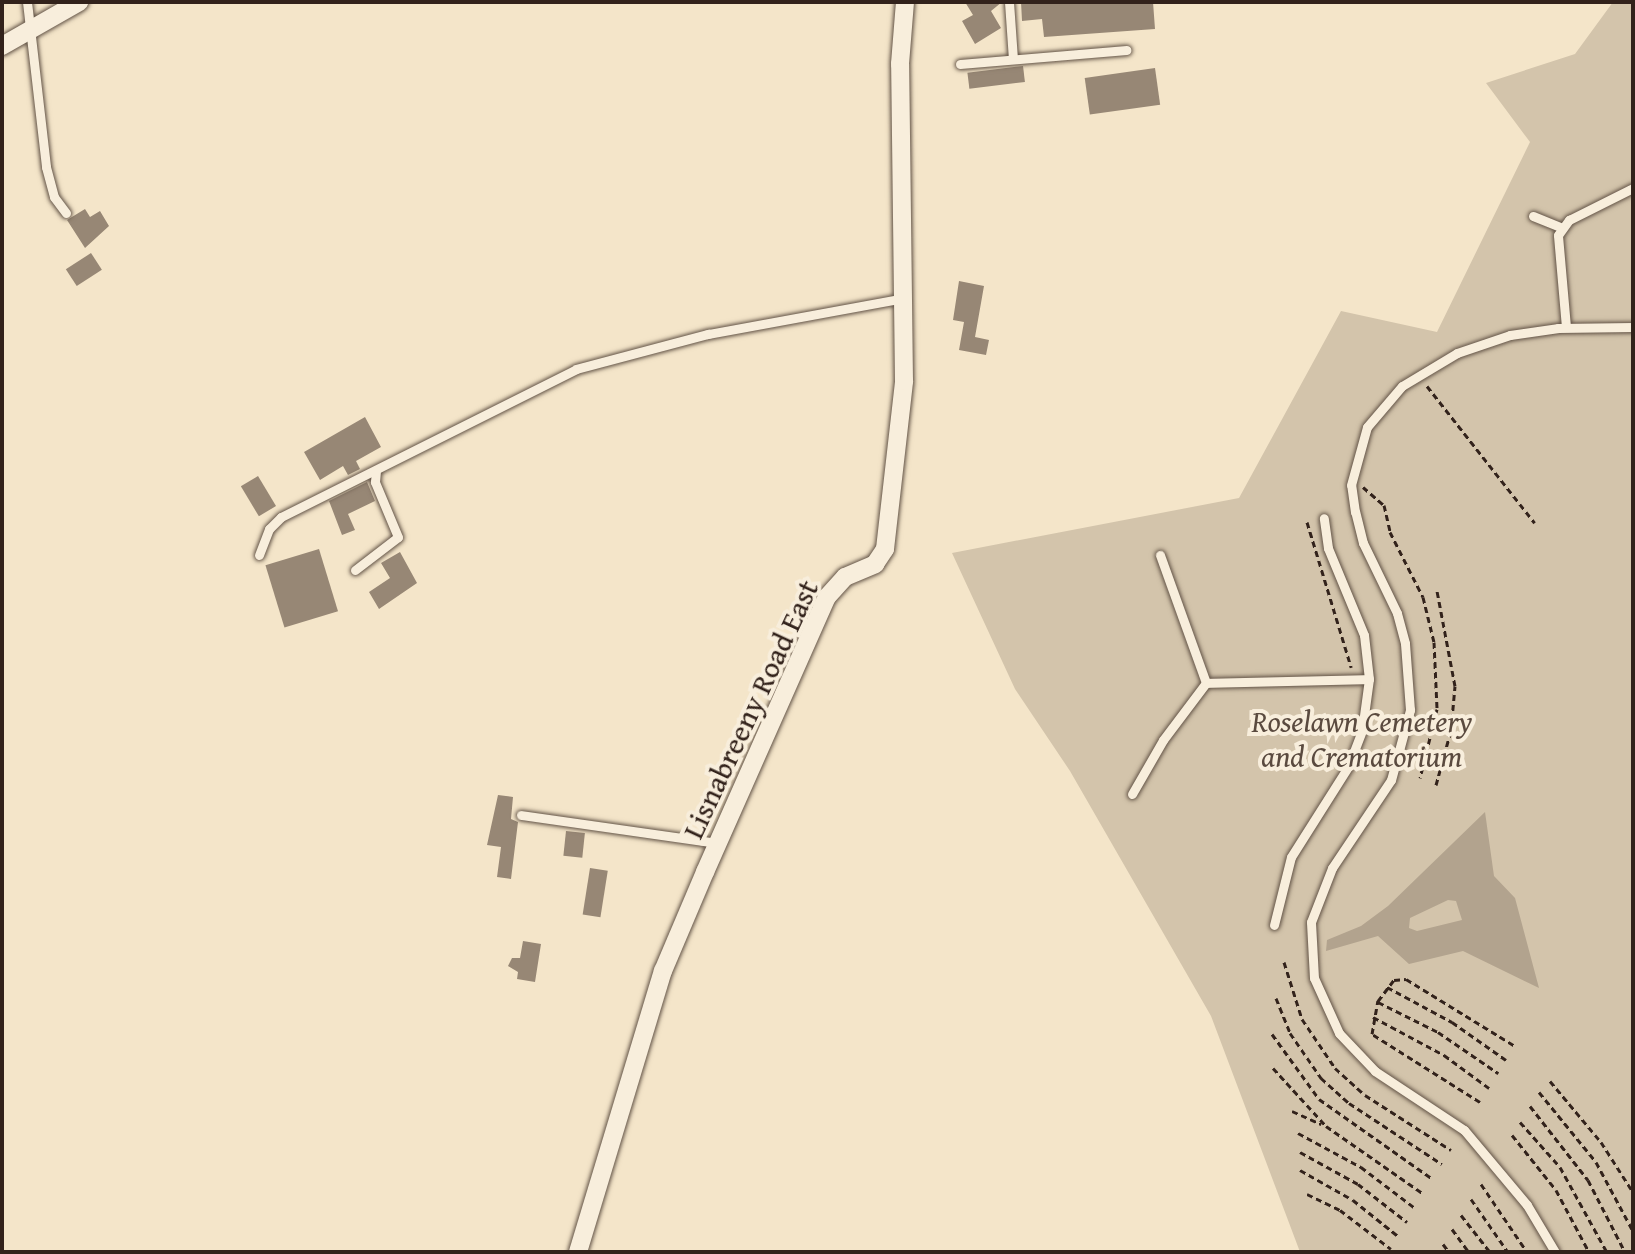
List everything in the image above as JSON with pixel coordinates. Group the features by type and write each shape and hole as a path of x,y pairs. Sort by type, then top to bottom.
{"street":[{"path":"2,46 79,2"},
{"name":"Lisnabreeny Road East","path":"578,1252 663,971 718,843 827,597 845,577 875,564 885,549 902,426 905,298 900,64 905,2"}],"lane":[{"path":"27,2 46,167 54,197 66,213"},
{"path":"1009,2 1013,59"},
{"path":"960,64 1126,50"},
{"path":"1562,228 1633,188"},
{"path":"1533,216 1562,228"},
{"path":"1562,228 1566,327"},
{"path":"259,555 269,529 281,517 576,369 708,334 905,298"},
{"path":"1555,1252 1527,1205 1464,1130 1375,1071 1351,1047 1324,1007 1314,978 1311,922 1319,893 1391,780 1410,710 1405,643 1397,613 1363,543 1352,482 1357,456 1380,406 1418,373 1510,335 1566,327 1633,327"},
{"path":"355,570 398,537 375,482 376,470"},
{"path":"1274,925 1291,857 1348,767 1362,730 1369,679 1364,635 1328,548 1324,518"},
{"path":"1160,555 1206,683"},
{"path":"1206,683 1369,679"},
{"path":"1132,794 1163,740 1206,683"},
{"path":"521,815 718,843"}],"path":[{"path":"1418,373 1535,523"},
{"path":"1352,482 1370,489 1384,505 1390,532 1414,577 1431,627 1437,709 1420,778"},
{"path":"1307,522 1311,549 1340,618 1353,680"},
{"path":"1436,785 1451,730 1455,686 1437,591"},
{"path":"1284,962 1302,1019 1335,1068 1365,1095 1451,1150"},
{"path":"1480,1102 1429,1065 1372,1034 1373,1017 1387,987 1406,979 1515,1046"},
{"path":"1387,987 1452,1022 1506,1060"},
{"path":"1276,998 1299,1049 1334,1091 1442,1164"},
{"path":"1378,1002 1438,1032 1498,1073"},
{"path":"1373,1017 1444,1055 1489,1088"},
{"path":"1272,1034 1319,1099 1433,1179"},
{"path":"1273,1068 1326,1126"},
{"path":"1550,1081 1601,1142 1633,1192"},
{"path":"1539,1092 1596,1162 1633,1231"},
{"path":"1530,1106 1588,1180 1625,1252"},
{"path":"1292,1111 1326,1126 1424,1194"},
{"path":"1520,1122 1560,1167 1607,1252"},
{"path":"1298,1133 1361,1167 1415,1208"},
{"path":"1512,1135 1556,1190 1589,1252"},
{"path":"1300,1152 1358,1184 1407,1222"},
{"path":"1300,1170 1353,1200 1398,1236"},
{"path":"1481,1184 1527,1252"},
{"path":"1307,1194 1340,1210 1391,1249"},
{"path":"1471,1199 1508,1252"},
{"path":"1461,1215 1490,1252"},
{"path":"1452,1229 1469,1252"},
{"path":"1443,1244 1449,1252"}],"green space":[{"name":"Roselawn Cemetery and Crematorium","path":"1613,2 1633,2 1633,1252 1300,1252 1211,1016 1070,771 1015,689 952,553 1239,498 1341,311 1437,332 1530,142 1486,83 1575,54"}],"shaded area":[{"path":"1485,812 1494,876 1515,898 1539,988 1463,951 1409,964 1378,936 1326,951 1327,940 1361,926 1388,906","holes":["1448,900 1456,901 1462,920 1417,931 1409,928 1410,918"]}],"building":[{"path":"965,2 1002,2 991,11 1001,28 975,44 962,21 973,15"},
{"path":"1021,2 1153,2 1155,29 1044,37 1042,19 1022,21"},
{"path":"1023,66 1025,82 969,89 967,73"},
{"path":"1155,68 1160,105 1090,115 1085,78"},
{"path":"85,209 90,217 100,211 109,226 85,248 67,220"},
{"path":"91,253 102,270 77,286 66,269"},
{"path":"959,281 984,286 975,337 989,340 986,355 959,350 964,322 953,320"},
{"path":"365,417 381,447 356,461 360,469 348,475 343,466 320,480 304,452"},
{"path":"258,476 276,506 259,516 241,486"},
{"path":"367,482 375,501 348,514 355,530 342,535 329,501"},
{"path":"319,549 338,611 284,628 265,565"},
{"path":"400,552 417,583 379,609 369,592 390,578 381,563"},
{"path":"498,795 513,797 511,819 518,822 511,879 497,877 501,847 487,845"},
{"path":"566,831 585,833 582,858 563,856"},
{"path":"590,868 608,871 600,917 583,914"},
{"path":"523,941 541,944 535,982 517,979 518,972 508,966 512,958 520,958"}]}
